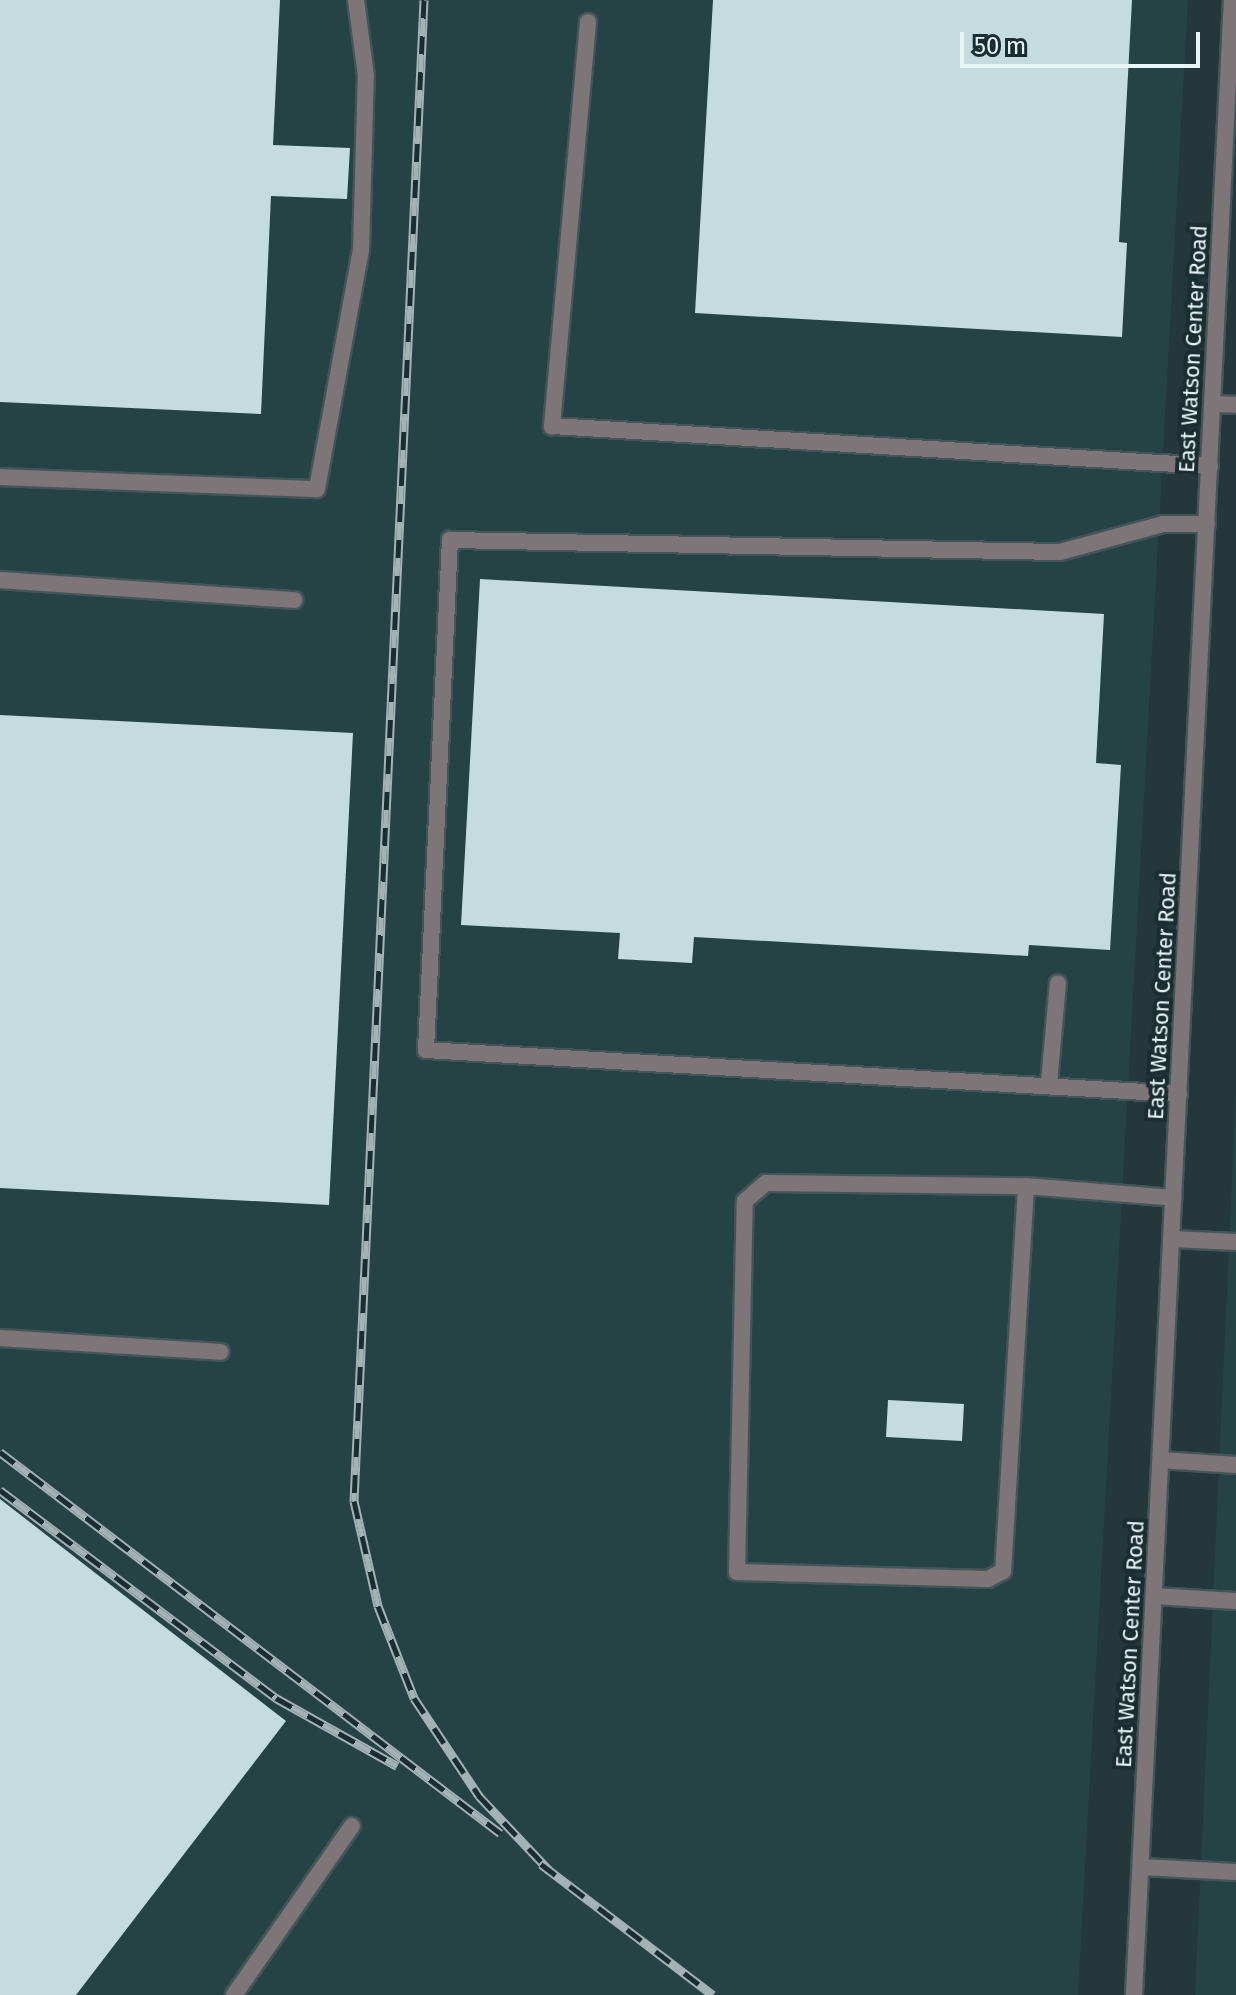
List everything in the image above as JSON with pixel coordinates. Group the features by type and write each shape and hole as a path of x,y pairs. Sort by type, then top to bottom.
{"street":[{"path":"0,477 317,489 361,250 366,76 356,0"},
{"name":"East Watson Center Road","path":"1134,1995 1232,72 1232,0"},
{"path":"588,22 552,426 1210,466"},
{"path":"1213,404 1236,405"},
{"path":"1179,1094 1049,1083 426,1050 450,540 1060,552 1163,524 1207,524"},
{"path":"0,580 294,600"},
{"path":"1049,1083 1058,983"},
{"path":"1026,1186 1003,1571 988,1579 737,1572 745,1201 766,1183 805,1178 1026,1186 1174,1198"},
{"path":"1172,1239 1236,1242"},
{"path":"0,1338 221,1352"},
{"path":"1161,1460 1236,1465"},
{"path":"1154,1596 1236,1601"},
{"path":"234,1995 352,1826"},
{"path":"1141,1867 1236,1872"}],"shaded area":[{"path":"0,0 1188,0 1078,1995 0,1995"},
{"path":"1236,1090 1236,1995 1195,1995"}],"building":[{"path":"0,0 280,0 273,145 350,148 347,199 271,196 261,414 0,402"},
{"path":"713,0 1132,0 1119,242 1127,243 1122,337 695,313"},
{"path":"480,579 1104,614 1096,763 1121,765 1110,950 1029,945 1028,956 694,937 692,963 618,959 620,933 461,925"},
{"path":"0,715 353,733 329,1205 0,1188"},
{"path":"888,1400 964,1404 962,1441 886,1437"},
{"path":"0,1499 286,1721 76,1995 0,1995"}],"railway":[{"path":"424,0 354,1501 378,1606 414,1698 479,1796 549,1870"},
{"path":"0,1452 500,1833"},
{"path":"0,1490 276,1698 397,1766"},
{"path":"541,1864 713,1995"}]}
